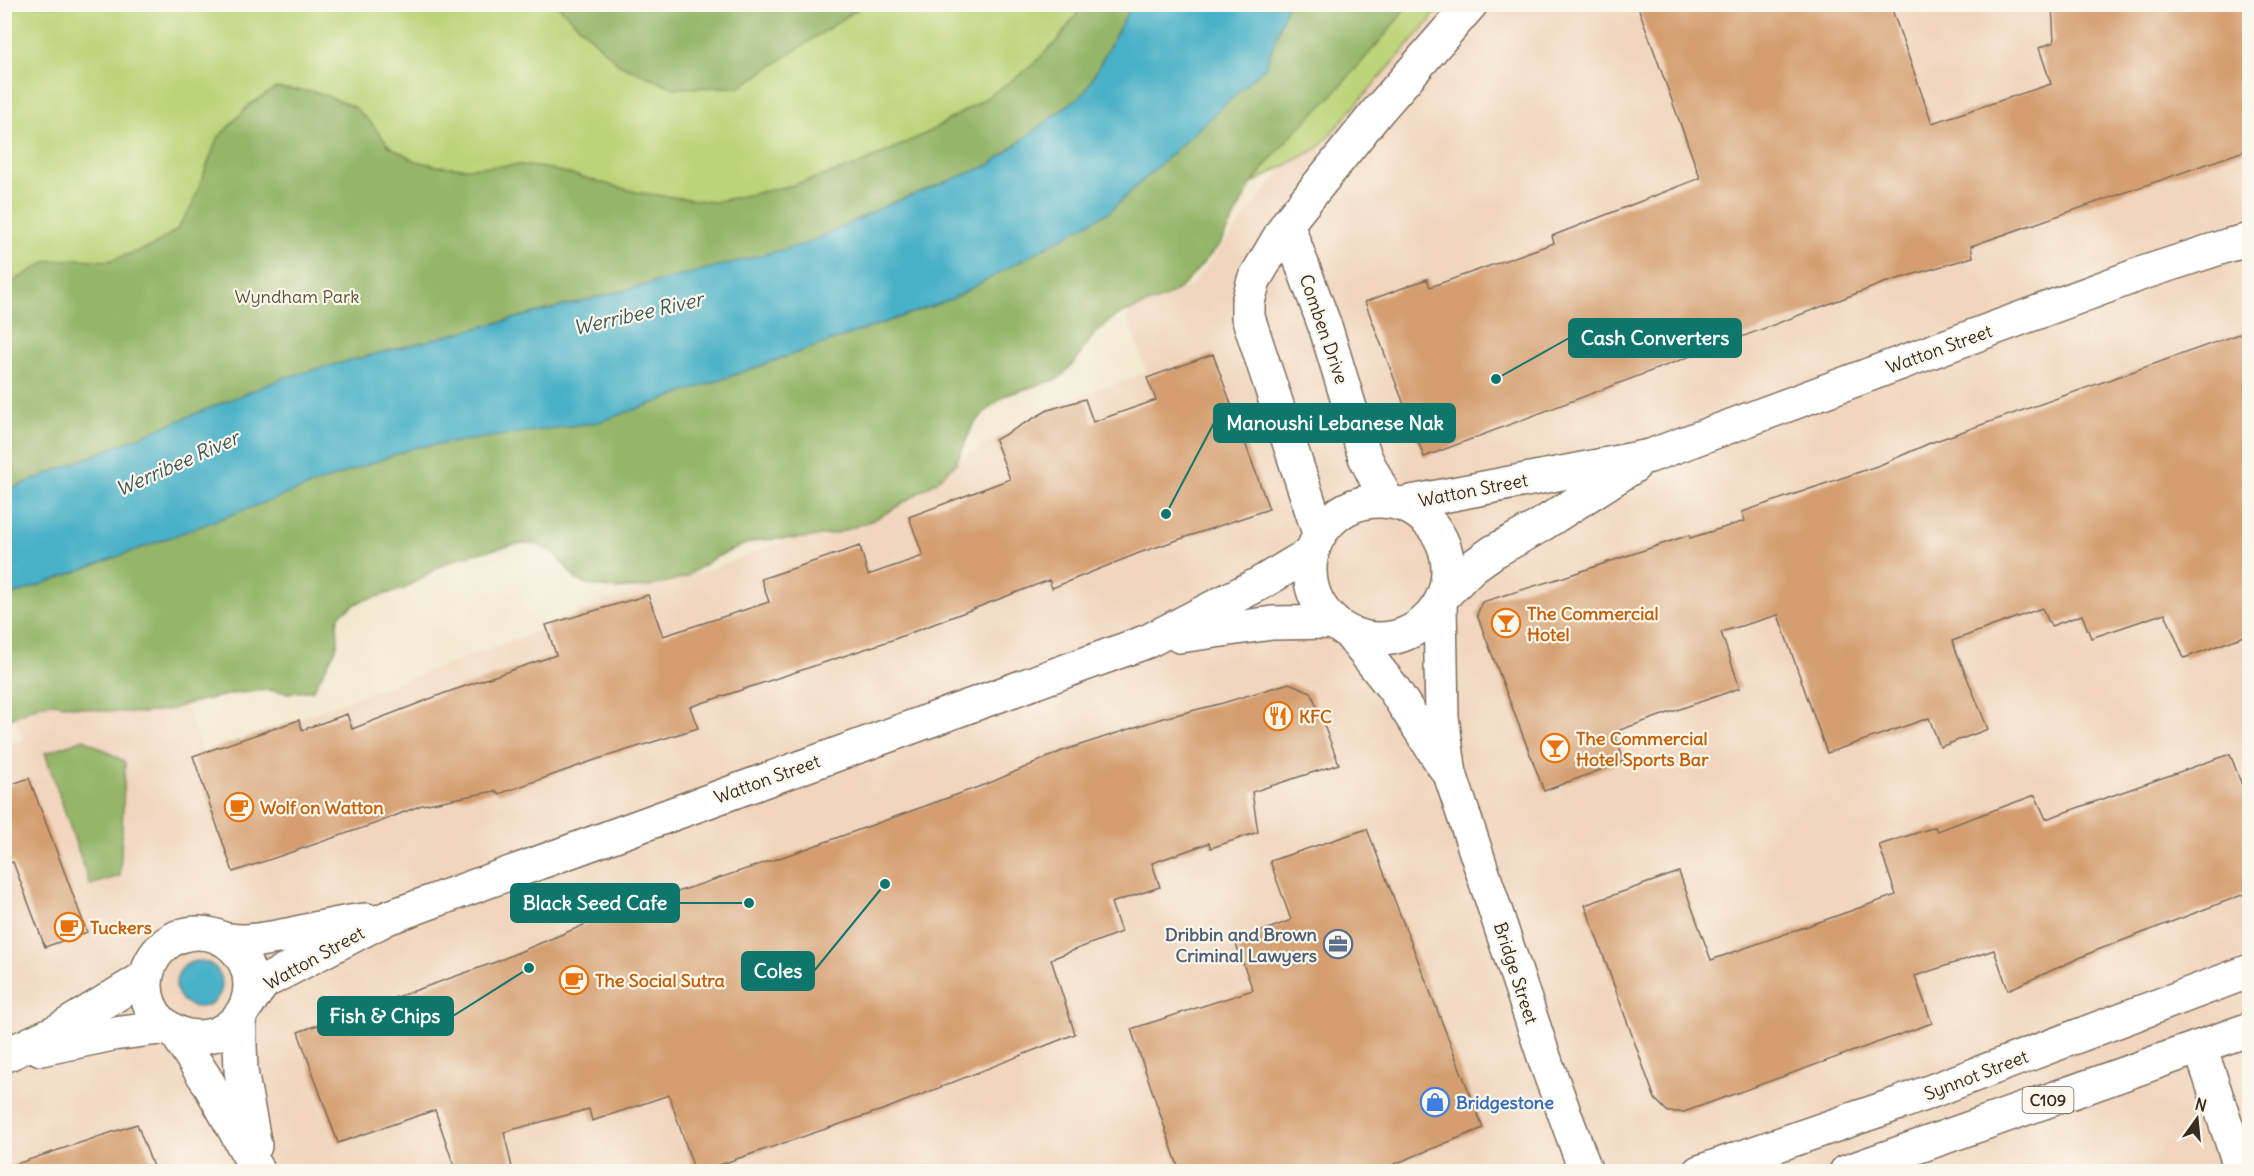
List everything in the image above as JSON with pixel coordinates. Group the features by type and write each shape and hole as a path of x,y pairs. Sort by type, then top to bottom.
{"main road":[{"path":"1315,543 1248,317 1248,302 1254,280 1287,224 1377,112 1472,4"},
{"name":"Comben Drive","path":"1287,224 1326,329 1365,457 1394,502"},
{"name":"Watton Street","path":"1394,502 1650,456 2143,273 2243,239"},
{"name":"Watton Street","path":"1442,599 1472,567 1650,456"},
{"path":"1367,501 1394,502 1421,514 1436,530 1446,550 1449,572 1442,599 1428,620 1411,632 1391,639 1370,639 1342,628 1320,608 1312,590 1309,572 1315,543 1332,518 1349,507 1367,501"},
{"name":"Watton Street","path":"243,1011 264,982 387,918 1148,641 1259,584 1315,543"},
{"name":"Bridge Street","path":"1442,599 1442,717 1450,774 1546,1064 1586,1172"},
{"name":"Watton Street","path":"1148,641 1229,627 1272,623 1342,628"},
{"name":"Bridge Street","path":"1342,628 1393,688 1450,774"},
{"name":"Watton Street","path":"222,939 245,941 341,922 387,918"},
{"path":"209,934 222,939 235,948 244,960 249,975 250,990 243,1011 241,1071 260,1172 213,1092 171,1029 157,1017 150,1005 146,991 151,963 170,941 182,935 209,934"},
{"name":"Synnot Street","path":"1699,1172 1900,1103 2250,971"},
{"path":"7,1055 57,1031 147,976"},
{"path":"2162,1005 2183,1023 2200,1047 2242,1172"},
{"path":"7,1055 113,1034 171,1029 188,1036 202,1037 217,1034 229,1027 243,1011"},
{"name":"C109","path":"1846,1172 2250,1029"}],"shaded area":[{"path":"1421,5 2249,5 2249,1171 5,1172 4,747 23,740 8,700 164,647 203,754 560,623 559,619 661,581 663,586 867,512 1054,406 1147,372 1125,311 1190,287 1307,138"}],"green space":[{"name":"Wyndham Park","path":"4,5 1440,5 1429,22 1318,148 1211,205 5,699"},
{"path":"557,5 864,5 740,87 674,88 619,64"},
{"name":"Wyndham Park","path":"1083,5 1405,5 1401,15 1380,41 1329,99 1295,131 1268,162 1251,185 1220,244 1183,286 1166,297 1116,316 1094,334 1075,362 1058,379 1006,395 990,407 973,425 956,463 937,481 873,520 837,533 805,538 760,540 743,545 714,558 686,577 648,587 616,589 591,585 577,580 554,553 538,545 525,543 512,545 461,557 438,567 404,589 361,601 340,614 335,651 313,690 291,693 267,690 232,694 173,709 143,713 105,711 53,703 38,706 5,721 4,290 17,279 48,261 78,259 109,261 153,246 177,229 192,206 217,139 249,105 276,88 317,92 354,107 372,124 389,146 416,161 438,166 465,168 521,165 551,169 640,193 714,202 789,186 858,165 927,133 1027,70 1058,40"},
{"path":"84,739 125,762 120,876 90,885 45,753"}],"water":[{"name":"Werribee River","path":"1132,4 1287,5 1266,66 1109,212 952,299 599,422 413,448 5,598 5,491 286,377 808,243 889,204 989,165 1085,92"},
{"path":"199,961 215,968 222,984 215,1000 199,1007 183,1000 176,984 183,968"}],"building":[{"path":"1637,4 1890,4 1932,123 2051,84 2039,48 2054,42 2052,4 2250,4 2250,149 1971,246 1973,257 1884,283 1424,457 1365,302 1427,279 1430,287 1554,243 1552,236 1700,178"},
{"path":"2250,330 2250,634 2184,658 2165,613 2091,638 2082,615 2051,626 2042,608 1952,641 1988,729 1940,747 1929,718 1827,753 1778,615 1721,632 1740,688 1614,732 1624,761 1544,791 1477,615 1482,602 1689,535 1690,538 1745,521 1742,512 1880,465 1930,443"},
{"path":"1213,354 1269,509 1139,553 1052,588 1049,580 892,640 690,707 698,728 595,760 499,794 495,791 422,805 377,823 233,872 193,756 299,720 302,730 347,714 352,729 445,693 556,655 546,625 648,595 663,636 769,602 761,579 860,546 868,575 923,556 909,517 1010,479 995,440 1048,410 1085,399 1093,422 1156,400 1147,378"},
{"path":"1289,683 1311,692 1339,764 1252,792 1258,832 1211,848 1209,843 1152,863 1160,887 1111,903 1121,932 1051,959 1075,1034 888,1108 698,1172 695,1172 669,1095 592,1121 589,1109 504,1132 513,1172 456,1172 435,1110 338,1143 298,1032 493,963 608,915 800,851 992,782 1062,751 1163,718"},
{"path":"2230,754 2250,806 2250,892 2095,951 2008,990 1994,950 1915,976 1932,1023 1684,1112 1668,1112 1655,1099 1585,905 1679,872 1711,960 1896,895 1879,845 1935,827 1937,831 2035,795 2046,819"},
{"path":"29,778 87,932 45,947 13,862 4,865 4,787"},
{"path":"1367,829 1483,1128 1375,1172 1180,1172 1131,1029 1253,990 1235,942 1291,920 1270,861"},
{"path":"137,1124 155,1172 10,1172 10,1166"}],"place":[{"name":"Cash Converters","path":"1496,379"},
{"name":"Manoushi Lebanese Nak","path":"1166,514"},
{"name":"The Commercial Hotel","path":"1506,623"},
{"name":"KFC","path":"1278,716"},
{"name":"The Commercial Hotel Sports Bar","path":"1555,748"},
{"name":"Wolf on Watton","path":"239,807"},
{"name":"Coles","path":"885,884"},
{"name":"Black Seed Cafe","path":"749,903"},
{"name":"Tuckers","path":"69,927"},
{"name":"Dribbin and Brown Criminal Lawyers","path":"1338,944"},
{"name":"Fish & Chips","path":"529,968"},
{"name":"The Social Sutra","path":"574,980"},
{"name":"Bridgestone","path":"1435,1102"}]}
